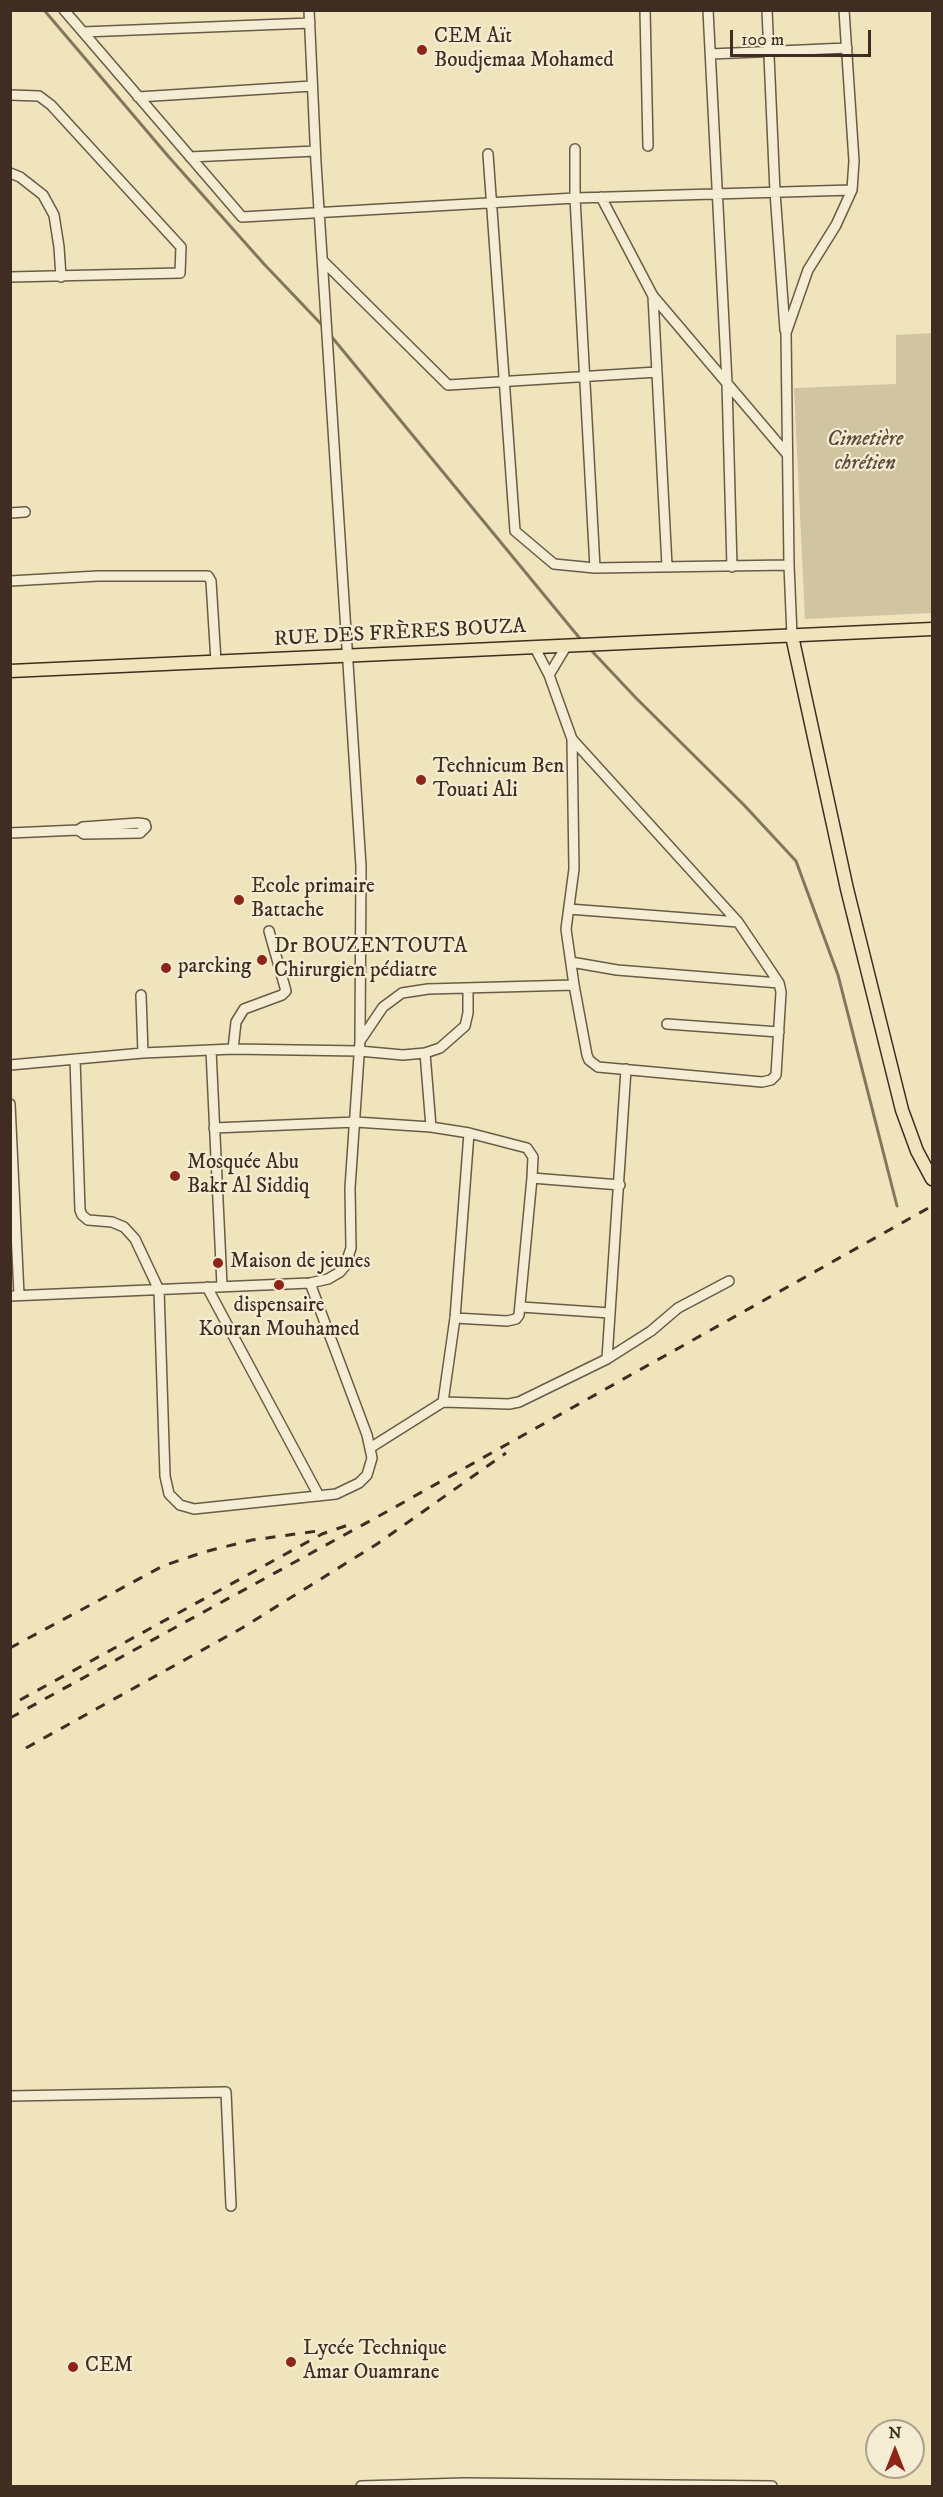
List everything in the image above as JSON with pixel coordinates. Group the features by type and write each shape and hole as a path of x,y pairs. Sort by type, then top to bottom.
{"main road":[{"name":"RUE DES FRÈRES BOUZA","path":"10,671 933,629"},
{"path":"792,636 847,889 899,1098 917,1151 933,1179"}],"street":[{"path":"64,10 242,217 575,198 852,190"},
{"path":"10,1104 15,1296 315,1282 340,1272 345,1266 351,1248 350,1188 360,1046 361,866 315,151 309,10"},
{"path":"645,10 648,146"},
{"path":"708,10 719,193 732,567"},
{"path":"767,10 786,333 792,636"},
{"path":"786,333 808,270 836,225 852,190 854,161 844,10"},
{"path":"83,32 310,23"},
{"path":"711,54 847,48"},
{"path":"138,97 312,86"},
{"path":"10,95 39,96 51,105 181,248 180,273 10,277"},
{"path":"575,149 575,198 595,568"},
{"path":"190,157 315,151"},
{"path":"488,154 515,531 554,564 595,568 789,565"},
{"path":"10,173 44,195 54,215 61,277"},
{"path":"601,197 653,296 787,454"},
{"path":"322,260 448,385 657,372"},
{"path":"653,296 667,566"},
{"path":"10,513 25,512"},
{"path":"10,581 98,576 208,576 211,581 216,662"},
{"path":"549,675 572,645"},
{"path":"534,646 549,675 573,739 574,869 566,938 589,1060 598,1067 766,1082 774,1078 777,1071 781,992 779,983 738,921 573,739"},
{"path":"10,833 78,830 83,827 138,823 146,827 140,833 84,834 78,830"},
{"path":"569,909 738,921"},
{"path":"233,1049 236,1022 244,1009 282,995 286,991 269,931"},
{"path":"572,962 617,970 779,983"},
{"path":"360,1046 383,1007 402,993 428,988 468,989 574,985"},
{"path":"10,1065 143,1053 233,1049 360,1046 403,1055 425,1053 440,1048 465,1026 468,1013 468,989"},
{"path":"141,995 143,1053"},
{"path":"667,1024 779,1032"},
{"path":"211,1050 222,1286"},
{"path":"425,1053 431,1127"},
{"path":"75,1059 82,1215 88,1220 111,1221 124,1227 135,1239 159,1290 165,1476 166,1486 174,1500 180,1505 194,1509 336,1494 359,1484 372,1465 370,1448 315,1282"},
{"path":"607,1359 626,1069"},
{"path":"214,1128 356,1122 431,1127 469,1133 527,1148 533,1157 532,1178 520,1307 516,1319 507,1321 455,1318"},
{"path":"443,1402 455,1318 469,1133"},
{"path":"532,1178 620,1185"},
{"path":"370,1448 443,1402 519,1402 607,1359 651,1331 678,1308 729,1281"},
{"path":"207,1287 319,1496"},
{"path":"520,1307 610,1313"},
{"path":"10,2096 226,2092 231,2206"},
{"path":"361,2487 464,2483 772,2486"}],"green space":[{"name":"Cimetière chrétien","path":"932,333 932,613 805,619 794,388 896,384 896,335"}],"waterway":[{"path":"44,10 168,156 264,264 323,326"},
{"path":"331,336 582,641"},
{"path":"589,648 796,861 838,975 897,1206"}],"railway":[{"path":"10,1718 388,1511 932,1206"},
{"path":"26,1748 242,1628 377,1544 506,1453"},
{"path":"20,1700 322,1534 351,1524"},
{"path":"10,1648 163,1566 204,1552 252,1540 325,1530"}],"place":[{"name":"CEM Aït Boudjemaa Mohamed","path":"422,50"},
{"name":"Technicum Ben Touati Ali","path":"421,780"},
{"name":"Ecole primaire Battache","path":"239,900"},
{"name":"Dr BOUZENTOUTA Chirurgien pédiatre","path":"262,960"},
{"name":"parcking","path":"166,968"},
{"name":"Mosquée Abu Bakr Al Siddiq","path":"175,1176"},
{"name":"Maison de jeunes","path":"218,1263"},
{"name":"dispensaire Kouran Mouhamed","path":"279,1285"},
{"name":"Lycée Technique Amar Ouamrane","path":"291,2362"},
{"name":"CEM","path":"73,2367"}]}
